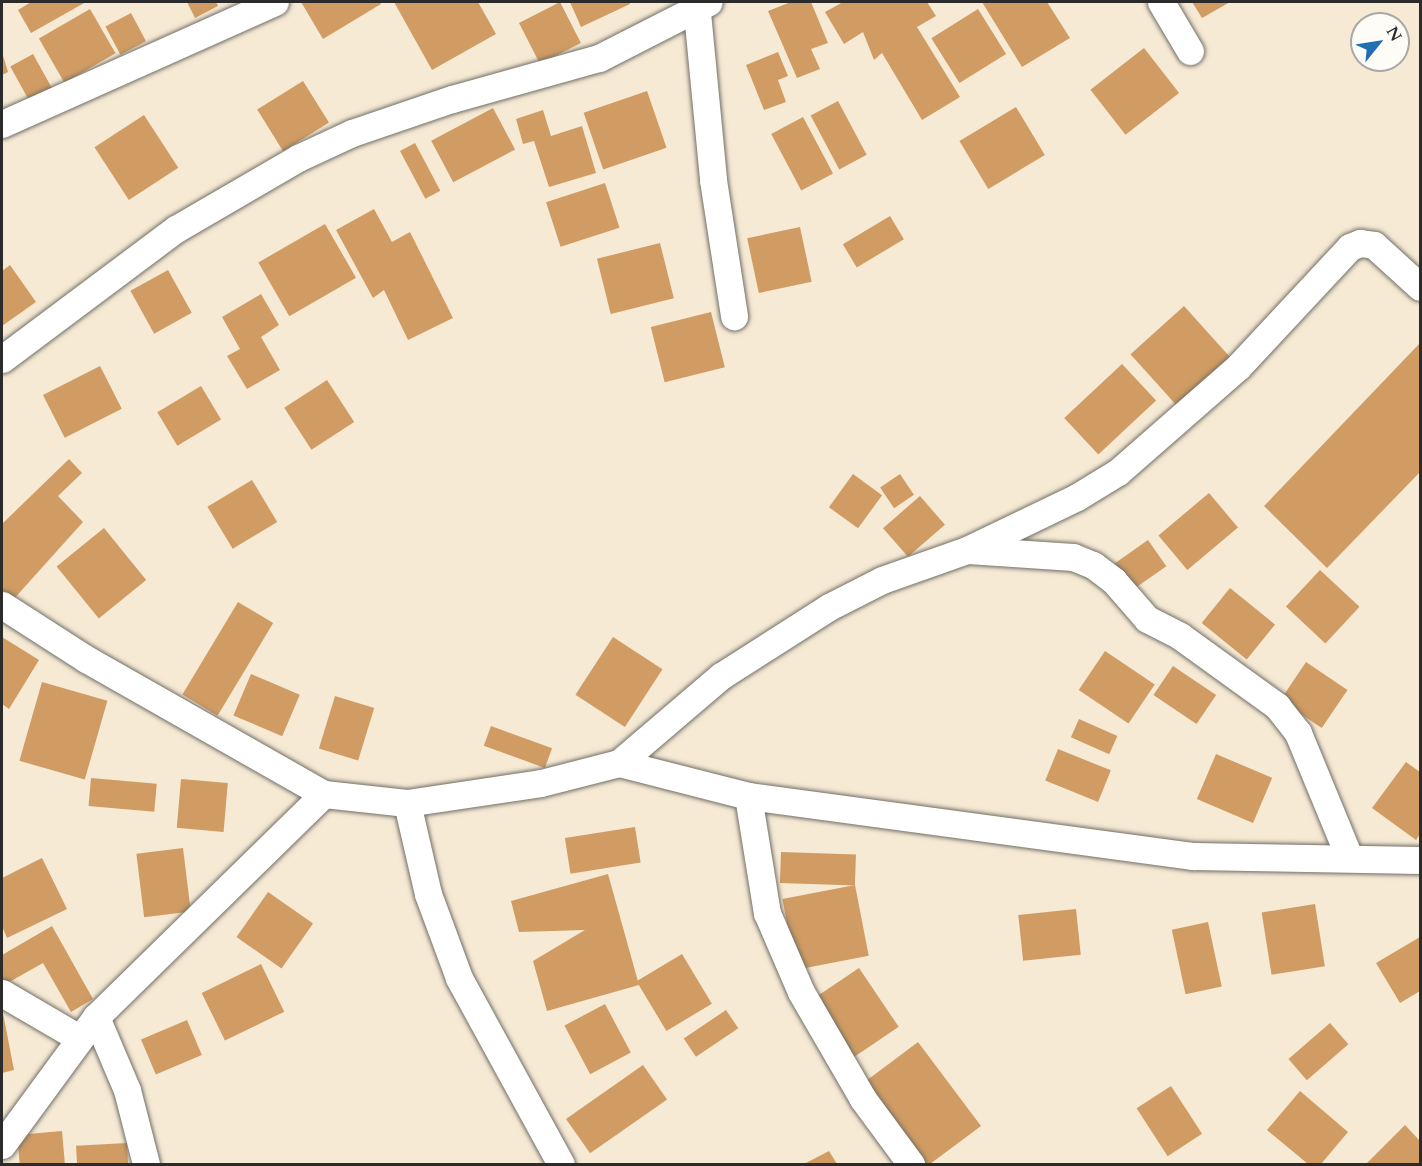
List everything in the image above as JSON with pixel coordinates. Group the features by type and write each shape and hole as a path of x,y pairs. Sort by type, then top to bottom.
{"street":[{"path":"2,124 275,2"},
{"path":"1161,2 1190,51"},
{"path":"2,359 176,229 298,158 352,133 452,99 599,58 701,4 713,180 734,316"},
{"path":"2,605 86,659 324,794 407,803 541,783 619,763 721,676 829,607 882,580 967,550 1077,497 1118,472 1238,367 1350,246 1360,243 1374,245 1420,287"},
{"path":"967,550 1073,557 1093,565 1114,581 1147,619 1180,636 1277,706 1298,733 1349,857"},
{"path":"619,763 748,796 1193,856 1420,860"},
{"path":"2,1145 96,1017 324,794"},
{"path":"748,796 767,913 801,992 863,1099 910,1164"},
{"path":"407,803 428,894 459,978 561,1164"},
{"path":"2,993 79,1038"},
{"path":"96,1017 127,1090 146,1164"}],"building":[{"path":"31,2 86,2 31,33 18,10"},
{"path":"187,2 216,2 218,6 195,18"},
{"path":"301,2 380,2 381,4 323,39"},
{"path":"394,2 478,2 496,34 432,70"},
{"path":"560,2 581,43 540,64 519,23"},
{"path":"570,2 629,2 630,4 581,27"},
{"path":"791,2 811,2 828,43 811,49 820,69 797,78 768,11"},
{"path":"843,2 927,2 936,16 917,27 960,97 922,120 882,53 874,60 863,32 844,44 825,12"},
{"path":"982,2 1047,2 1070,38 1022,67"},
{"path":"1192,2 1230,2 1202,18"},
{"path":"90,9 116,53 64,83 39,38"},
{"path":"978,9 1006,54 959,83 931,38"},
{"path":"131,13 146,41 120,55 105,27"},
{"path":"1144,48 1179,93 1126,135 1090,90"},
{"path":"2,52 8,72 2,75"},
{"path":"778,52 788,76 778,80 786,102 764,110 746,65"},
{"path":"33,54 52,88 29,101 10,67"},
{"path":"303,81 329,123 283,151 257,110"},
{"path":"647,91 667,148 603,170 584,113"},
{"path":"838,101 867,155 839,169 811,116"},
{"path":"1016,107 1045,155 988,189 959,141"},
{"path":"493,108 515,149 453,182 431,141"},
{"path":"543,110 551,136 582,126 596,173 549,187 534,141 523,144 516,119"},
{"path":"144,115 178,168 129,200 95,147"},
{"path":"803,117 833,174 801,190 771,134"},
{"path":"415,143 440,191 425,199 400,151"},
{"path":"605,183 620,228 561,247 546,202"},
{"path":"374,209 392,242 410,232 453,318 408,340 384,290 373,298 336,230"},
{"path":"890,216 904,239 857,267 843,244"},
{"path":"325,224 356,278 289,316 258,262"},
{"path":"800,227 812,282 759,293 747,238"},
{"path":"660,243 674,298 611,314 597,259"},
{"path":"10,265 36,302 2,326 2,271"},
{"path":"168,270 192,313 154,334 130,291"},
{"path":"261,294 279,325 261,337 280,370 247,389 227,356 240,349 222,317"},
{"path":"1184,306 1234,361 1180,409 1130,354"},
{"path":"711,312 725,367 665,382 651,327"},
{"path":"1420,343 1420,472 1327,568 1264,506"},
{"path":"1122,364 1156,401 1098,454 1064,418"},
{"path":"100,366 122,409 65,438 43,395"},
{"path":"327,380 354,422 311,450 284,408"},
{"path":"201,386 221,419 177,446 157,412"},
{"path":"69,459 82,473 58,496 83,522 12,601 2,590 2,524"},
{"path":"853,474 882,495 858,528 829,507"},
{"path":"900,474 914,495 894,508 880,487"},
{"path":"252,480 277,522 233,549 207,507"},
{"path":"1209,493 1238,527 1187,570 1158,535"},
{"path":"920,496 945,525 908,557 883,528"},
{"path":"104,528 146,580 99,618 57,566"},
{"path":"1148,540 1166,566 1129,593 1110,566"},
{"path":"1320,570 1359,607 1325,643 1286,607"},
{"path":"1230,588 1275,625 1247,659 1202,623"},
{"path":"238,602 273,623 218,716 182,695"},
{"path":"2,637 39,660 9,709 2,704"},
{"path":"613,637 662,669 625,727 575,695"},
{"path":"1105,651 1155,685 1128,724 1079,690"},
{"path":"1306,662 1347,690 1322,728 1280,700"},
{"path":"1173,666 1216,695 1197,724 1153,695"},
{"path":"251,674 300,695 282,736 233,715"},
{"path":"42,682 107,701 85,780 19,761"},
{"path":"335,696 374,708 358,761 319,749"},
{"path":"1079,719 1117,736 1109,754 1071,737"},
{"path":"491,726 552,748 545,768 484,746"},
{"path":"1058,749 1111,770 1098,802 1045,781"},
{"path":"1216,754 1272,778 1253,823 1197,799"},
{"path":"1406,762 1420,772 1420,834 1416,840 1372,808"},
{"path":"91,778 157,784 154,812 89,806"},
{"path":"181,779 228,783 224,832 177,828"},
{"path":"635,827 641,863 571,874 565,838"},
{"path":"183,848 191,912 144,917 136,854"},
{"path":"781,852 856,855 855,886 780,883"},
{"path":"42,858 67,909 7,938 2,926 2,878"},
{"path":"608,874 639,985 547,1011 533,961 585,930 519,932 511,901"},
{"path":"855,885 869,956 796,970 782,899"},
{"path":"268,892 313,924 282,969 236,937"},
{"path":"1315,904 1325,966 1272,975 1262,912"},
{"path":"1076,909 1081,955 1023,961 1018,915"},
{"path":"1208,922 1222,987 1186,994 1172,930"},
{"path":"52,926 93,999 71,1012 43,963 4,985 2,982 2,955"},
{"path":"1420,937 1420,991 1400,1003 1376,963"},
{"path":"682,954 712,1004 666,1031 637,981"},
{"path":"261,964 284,1012 225,1041 202,993"},
{"path":"859,968 899,1027 852,1058 813,999"},
{"path":"605,1004 631,1053 590,1074 564,1026"},
{"path":"2,1008 14,1070 2,1073"},
{"path":"726,1010 738,1028 696,1057 684,1039"},
{"path":"187,1020 202,1055 156,1075 141,1040"},
{"path":"1330,1023 1348,1044 1307,1080 1288,1059"},
{"path":"918,1042 981,1126 930,1164 923,1164 862,1084"},
{"path":"643,1065 667,1099 590,1153 566,1119"},
{"path":"1171,1086 1202,1134 1168,1156 1137,1108"},
{"path":"1300,1091 1348,1132 1321,1164 1308,1164 1267,1130"},
{"path":"1405,1125 1420,1141 1420,1164 1366,1164"},
{"path":"62,1131 65,1164 20,1164 17,1135"},
{"path":"127,1143 128,1164 77,1164 76,1146"},
{"path":"829,1151 837,1164 804,1164"}]}
